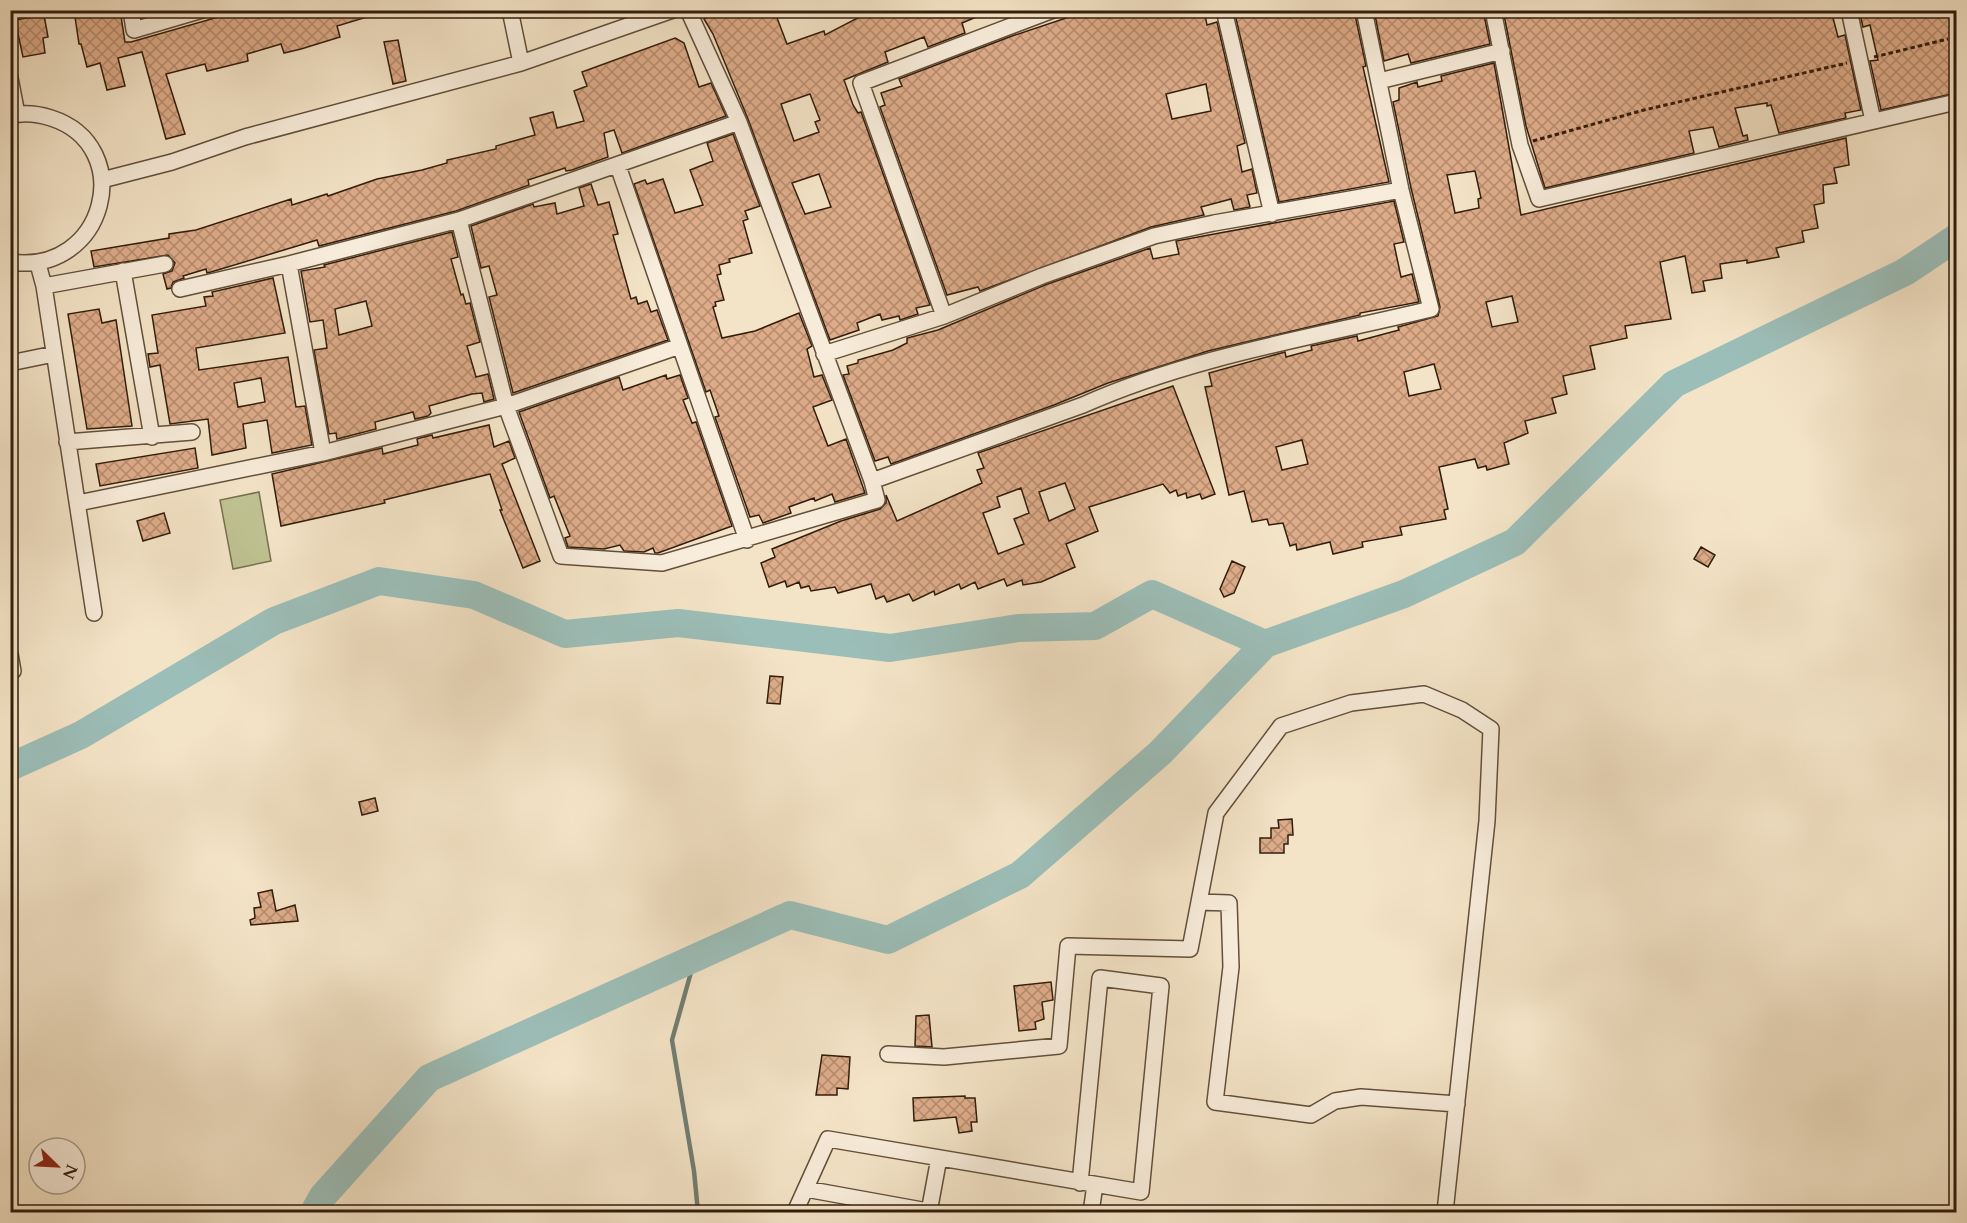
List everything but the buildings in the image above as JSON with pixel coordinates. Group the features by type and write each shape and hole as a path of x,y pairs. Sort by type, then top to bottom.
{"street":[{"path":"131,10 134,30 201,10"},
{"path":"510,10 521,63"},
{"path":"459,220 506,406 561,556 662,563 747,540 877,500 872,481 738,122 688,10"},
{"path":"944,316 861,83 1053,10"},
{"path":"1224,10 1272,214"},
{"path":"872,481 1177,370 1258,348 1431,309 1401,190 1364,10"},
{"path":"1493,10 1520,144 1539,199 1956,102"},
{"path":"1849,10 1873,121"},
{"path":"102,180 172,162 245,137 521,63 668,11"},
{"path":"1378,81 1502,51"},
{"path":"10,78 14,115 39,114 63,122 81,136 94,153 102,180 101,204 91,229 69,252 39,264 10,262"},
{"path":"180,289 289,264 459,220 738,122"},
{"path":"618,166 747,540"},
{"path":"824,354 944,316 1042,276 1154,236 1401,190"},
{"path":"39,264 94,613"},
{"path":"44,286 165,264"},
{"path":"289,264 323,453"},
{"path":"123,271 152,436"},
{"path":"78,503 323,453 506,406 680,346"},
{"path":"10,363 54,354"},
{"path":"67,442 192,432"},
{"path":"10,654 13,671 10,671"},
{"path":"888,1053 944,1057 1059,1046 1068,946 1190,949 1216,813 1281,726 1351,703 1424,694 1462,710 1491,729 1488,822 1445,1212"},
{"path":"1199,902 1229,903 1231,967 1215,1102 1311,1115 1335,1101 1361,1097 1457,1104"},
{"path":"795,1212 828,1139 1087,1184 1141,1192 1161,986 1100,978 1087,1184 1091,1212"},
{"path":"806,1189 931,1212 939,1158"}],"path":[{"path":"1520,144 1644,110 1948,39"}],"green space":[{"path":"259,492 271,561 233,569 220,500"}],"waterway":[{"path":"314,1212 323,1196 429,1078 790,915 888,940 1020,875 1160,753 1265,644 1404,594 1515,542 1674,384 1905,272 1956,238"},
{"path":"10,767 81,735 274,621 379,581 474,595 565,634 678,623 890,648 1018,628 1095,626 1152,594 1265,644"},
{"path":"695,958 672,1040 694,1171 698,1212"}]}
